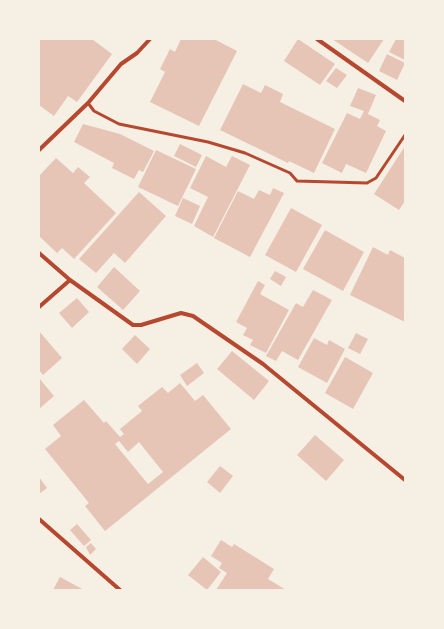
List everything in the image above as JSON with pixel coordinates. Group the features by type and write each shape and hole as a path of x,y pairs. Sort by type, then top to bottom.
{"street":[{"path":"39,150 88,103 121,64 137,53 150,39"},
{"path":"316,39 405,101"},
{"path":"39,253 70,280 133,325 141,325 181,313 193,316 263,364 405,480"},
{"path":"39,307 70,280"},
{"path":"39,519 120,590"}],"lane":[{"path":"88,103 94,111 120,124 208,142 245,153 290,173 297,181 367,183 376,178 405,135"}],"building":[{"path":"39,39 92,39 112,54 77,102 68,96 54,116 39,105"},
{"path":"181,39 214,39 237,51 199,126 150,102 165,72 160,69 170,49 175,52"},
{"path":"298,39 335,64 320,85 284,61"},
{"path":"332,39 384,39 368,63"},
{"path":"396,39 405,39 405,60 389,52"},
{"path":"387,54 405,63 397,80 379,71"},
{"path":"336,68 347,75 337,88 326,81"},
{"path":"243,84 261,93 265,85 283,94 280,102 335,129 314,173 289,161 288,163 220,130"},
{"path":"358,88 376,95 368,114 380,120 377,126 386,131 366,173 346,164 342,173 322,163 347,113 360,119 364,111 350,106"},
{"path":"83,124 120,134 154,151 143,172 139,170 134,179 112,168 114,163 74,142"},
{"path":"180,144 202,155 196,167 174,156"},
{"path":"405,146 405,201 399,210 374,194"},
{"path":"156,150 196,169 178,206 138,187"},
{"path":"206,156 226,167 232,156 250,165 213,237 194,226 208,197 190,188"},
{"path":"56,158 73,173 78,167 90,177 84,183 116,213 74,259 62,248 57,253 39,236 39,176"},
{"path":"273,188 284,193 250,257 214,238 238,191 254,199 259,190 270,195"},
{"path":"139,192 166,216 125,263 114,253 96,273 79,259"},
{"path":"183,198 200,206 192,224 175,216"},
{"path":"291,208 322,225 296,272 265,255"},
{"path":"325,230 364,252 343,291 303,269"},
{"path":"373,247 388,255 390,250 405,258 405,322 350,295"},
{"path":"114,267 140,291 123,310 97,287"},
{"path":"275,271 286,277 281,286 270,279"},
{"path":"258,281 265,285 260,294 289,310 266,353 250,345 253,340 243,335 247,328 236,322"},
{"path":"313,290 332,300 298,360 282,351 276,361 266,356 296,303 303,307"},
{"path":"77,298 89,312 72,328 59,313"},
{"path":"39,331 62,358 43,375 39,370"},
{"path":"356,333 368,339 360,354 348,348"},
{"path":"135,335 150,349 137,364 122,349"},
{"path":"314,338 327,345 329,340 345,349 327,383 298,367"},
{"path":"232,351 269,381 254,400 217,369"},
{"path":"345,357 373,373 353,409 325,393"},
{"path":"197,363 204,373 187,386 180,375"},
{"path":"39,378 54,396 39,409"},
{"path":"180,383 195,401 203,395 231,429 105,531 85,506 89,503 45,449 61,436 53,425 84,400 104,423 106,421 120,437 124,434 120,429 142,411 138,406 162,387 168,393","holes":["119,441 128,452 139,442 163,472 148,484 115,444"]},
{"path":"315,435 344,460 326,481 297,455"},
{"path":"220,466 233,476 220,493 207,482"},
{"path":"39,477 47,488 39,494"},
{"path":"77,524 91,540 84,546 70,530"},
{"path":"221,540 232,547 234,544 274,569 268,579 286,590 216,590 227,573 219,568 222,563 211,556"},
{"path":"91,543 96,549 90,555 86,547"},
{"path":"203,557 221,572 207,590 188,575"},
{"path":"60,577 84,590 53,590"}]}
